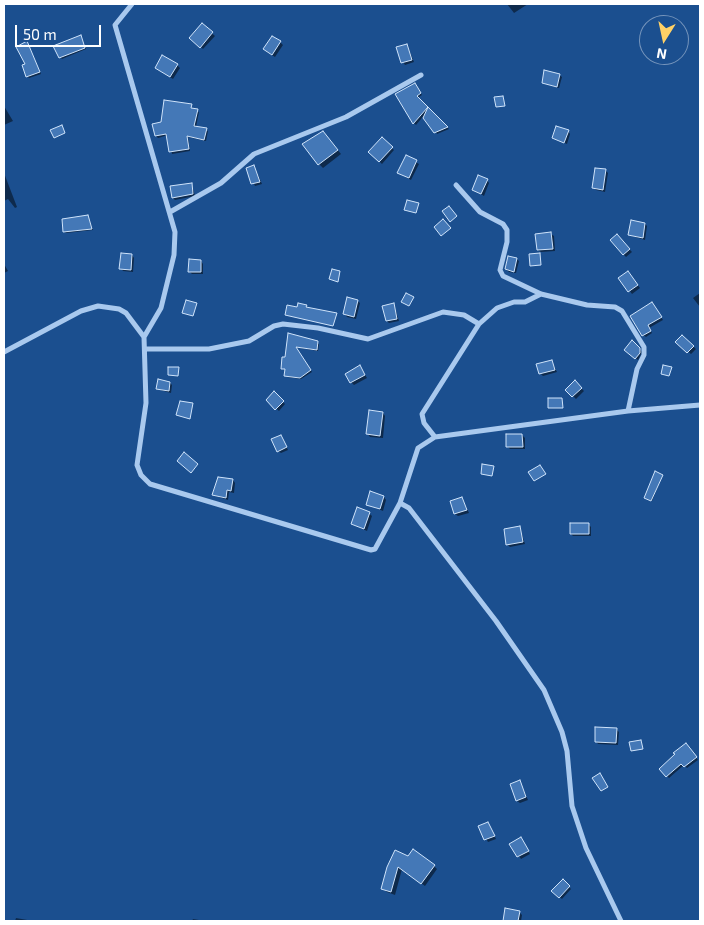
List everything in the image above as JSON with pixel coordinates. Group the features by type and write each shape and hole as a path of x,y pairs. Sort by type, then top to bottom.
{"street":[{"path":"132,4 115,25 175,232 174,256 160,308 144,337"},
{"path":"170,212 222,183 254,154 346,117 420,75"},
{"path":"456,185 480,212 503,224 507,230 508,242 501,273 541,294 587,305 615,307 622,311 644,347 644,355 637,369 628,411"},
{"path":"435,437 424,423 422,414 479,324 497,308 514,302 526,302 541,294"},
{"path":"4,352 81,311 98,306 119,309 126,313 144,337 146,404 137,465 141,475 150,484 374,550 400,504 418,448 435,437 628,411 700,405"},
{"path":"145,349 209,349 249,341 274,326 283,324 318,328 368,339 443,312 464,315 479,324"},
{"path":"400,504 408,508 479,598 529,666 544,690 562,732 567,751 572,806 586,848 620,921"}],"building":[{"path":"202,23 213,32 200,48 189,38"},
{"path":"81,35 85,48 59,58 53,46"},
{"path":"272,36 281,41 272,55 263,49"},
{"path":"27,41 40,72 26,77 22,65 25,64 16,47"},
{"path":"407,44 412,60 401,63 396,47"},
{"path":"162,55 178,64 170,77 155,68"},
{"path":"544,70 560,74 557,87 542,83"},
{"path":"415,83 421,93 417,96 428,107 413,124 395,94"},
{"path":"503,96 505,106 496,107 494,97"},
{"path":"164,100 192,104 191,108 198,109 194,126 207,128 204,140 187,136 189,149 169,152 166,134 155,136 152,124 161,122"},
{"path":"428,107 448,127 434,133 423,118"},
{"path":"62,125 65,133 54,138 50,130"},
{"path":"556,126 569,130 564,143 552,138"},
{"path":"323,131 338,150 318,165 302,144"},
{"path":"382,137 393,147 379,162 368,152"},
{"path":"406,155 417,160 409,178 397,173"},
{"path":"254,165 260,182 251,184 246,168"},
{"path":"595,168 606,169 603,190 592,188"},
{"path":"478,175 488,179 481,194 472,190"},
{"path":"192,183 193,194 172,198 170,186"},
{"path":"407,200 419,203 416,213 404,210"},
{"path":"449,206 457,216 450,222 442,211"},
{"path":"88,215 92,229 63,232 62,219"},
{"path":"443,219 451,228 441,236 434,227"},
{"path":"631,220 645,223 643,238 628,235"},
{"path":"551,232 553,249 537,250 535,234"},
{"path":"617,234 630,249 623,255 610,240"},
{"path":"121,253 132,254 131,270 119,269"},
{"path":"540,253 541,265 530,266 529,254"},
{"path":"508,256 517,258 514,272 505,269"},
{"path":"189,259 201,260 201,272 188,272"},
{"path":"332,269 340,271 338,282 329,279"},
{"path":"628,271 638,285 628,292 618,278"},
{"path":"406,293 414,297 409,306 401,302"},
{"path":"347,297 358,300 354,317 343,314"},
{"path":"186,300 197,303 193,316 182,313"},
{"path":"652,302 662,317 648,325 651,331 642,336 630,316"},
{"path":"298,303 307,305 306,307 337,313 333,326 285,315 287,305 297,307"},
{"path":"394,303 397,319 386,321 382,306"},
{"path":"288,333 318,341 317,350 296,347 311,370 300,378 284,376 285,369 281,369 282,357 285,357"},
{"path":"682,335 694,346 687,353 675,342"},
{"path":"632,340 640,348 640,353 635,359 624,350"},
{"path":"552,360 555,370 539,374 536,364"},
{"path":"360,365 365,375 350,383 345,374"},
{"path":"663,365 672,367 669,376 661,374"},
{"path":"168,367 179,367 178,376 168,375"},
{"path":"158,379 170,382 169,391 156,389"},
{"path":"575,380 582,388 572,397 565,390"},
{"path":"274,391 284,401 275,410 266,400"},
{"path":"548,398 562,398 563,408 548,408"},
{"path":"180,401 193,403 190,419 176,415"},
{"path":"369,410 383,412 380,436 366,434"},
{"path":"506,434 522,434 523,447 506,447"},
{"path":"281,435 287,447 277,452 271,439"},
{"path":"184,452 198,464 191,473 177,461"},
{"path":"482,464 494,466 492,476 481,474"},
{"path":"540,465 546,474 534,481 528,472"},
{"path":"655,471 663,475 651,501 644,498"},
{"path":"218,477 233,479 231,491 227,490 226,498 212,495"},
{"path":"370,491 384,496 380,509 366,505"},
{"path":"462,497 467,510 454,514 450,501"},
{"path":"357,507 370,512 364,529 351,524"},
{"path":"570,523 589,523 589,534 570,534"},
{"path":"520,526 523,542 506,545 504,529"},
{"path":"595,727 617,728 616,743 595,742"},
{"path":"641,740 643,749 631,751 629,742"},
{"path":"686,743 697,757 684,767 681,764 666,777 659,769 675,754 673,753"},
{"path":"600,773 608,787 601,791 592,778"},
{"path":"520,780 526,797 516,801 510,784"},
{"path":"488,822 495,836 484,840 478,826"},
{"path":"521,837 529,851 517,857 509,844"},
{"path":"413,849 435,865 421,884 398,867 391,892 381,889 387,867 395,850 408,856"},
{"path":"563,879 570,886 559,898 551,891"},
{"path":"505,908 520,911 518,921 503,921"}]}
